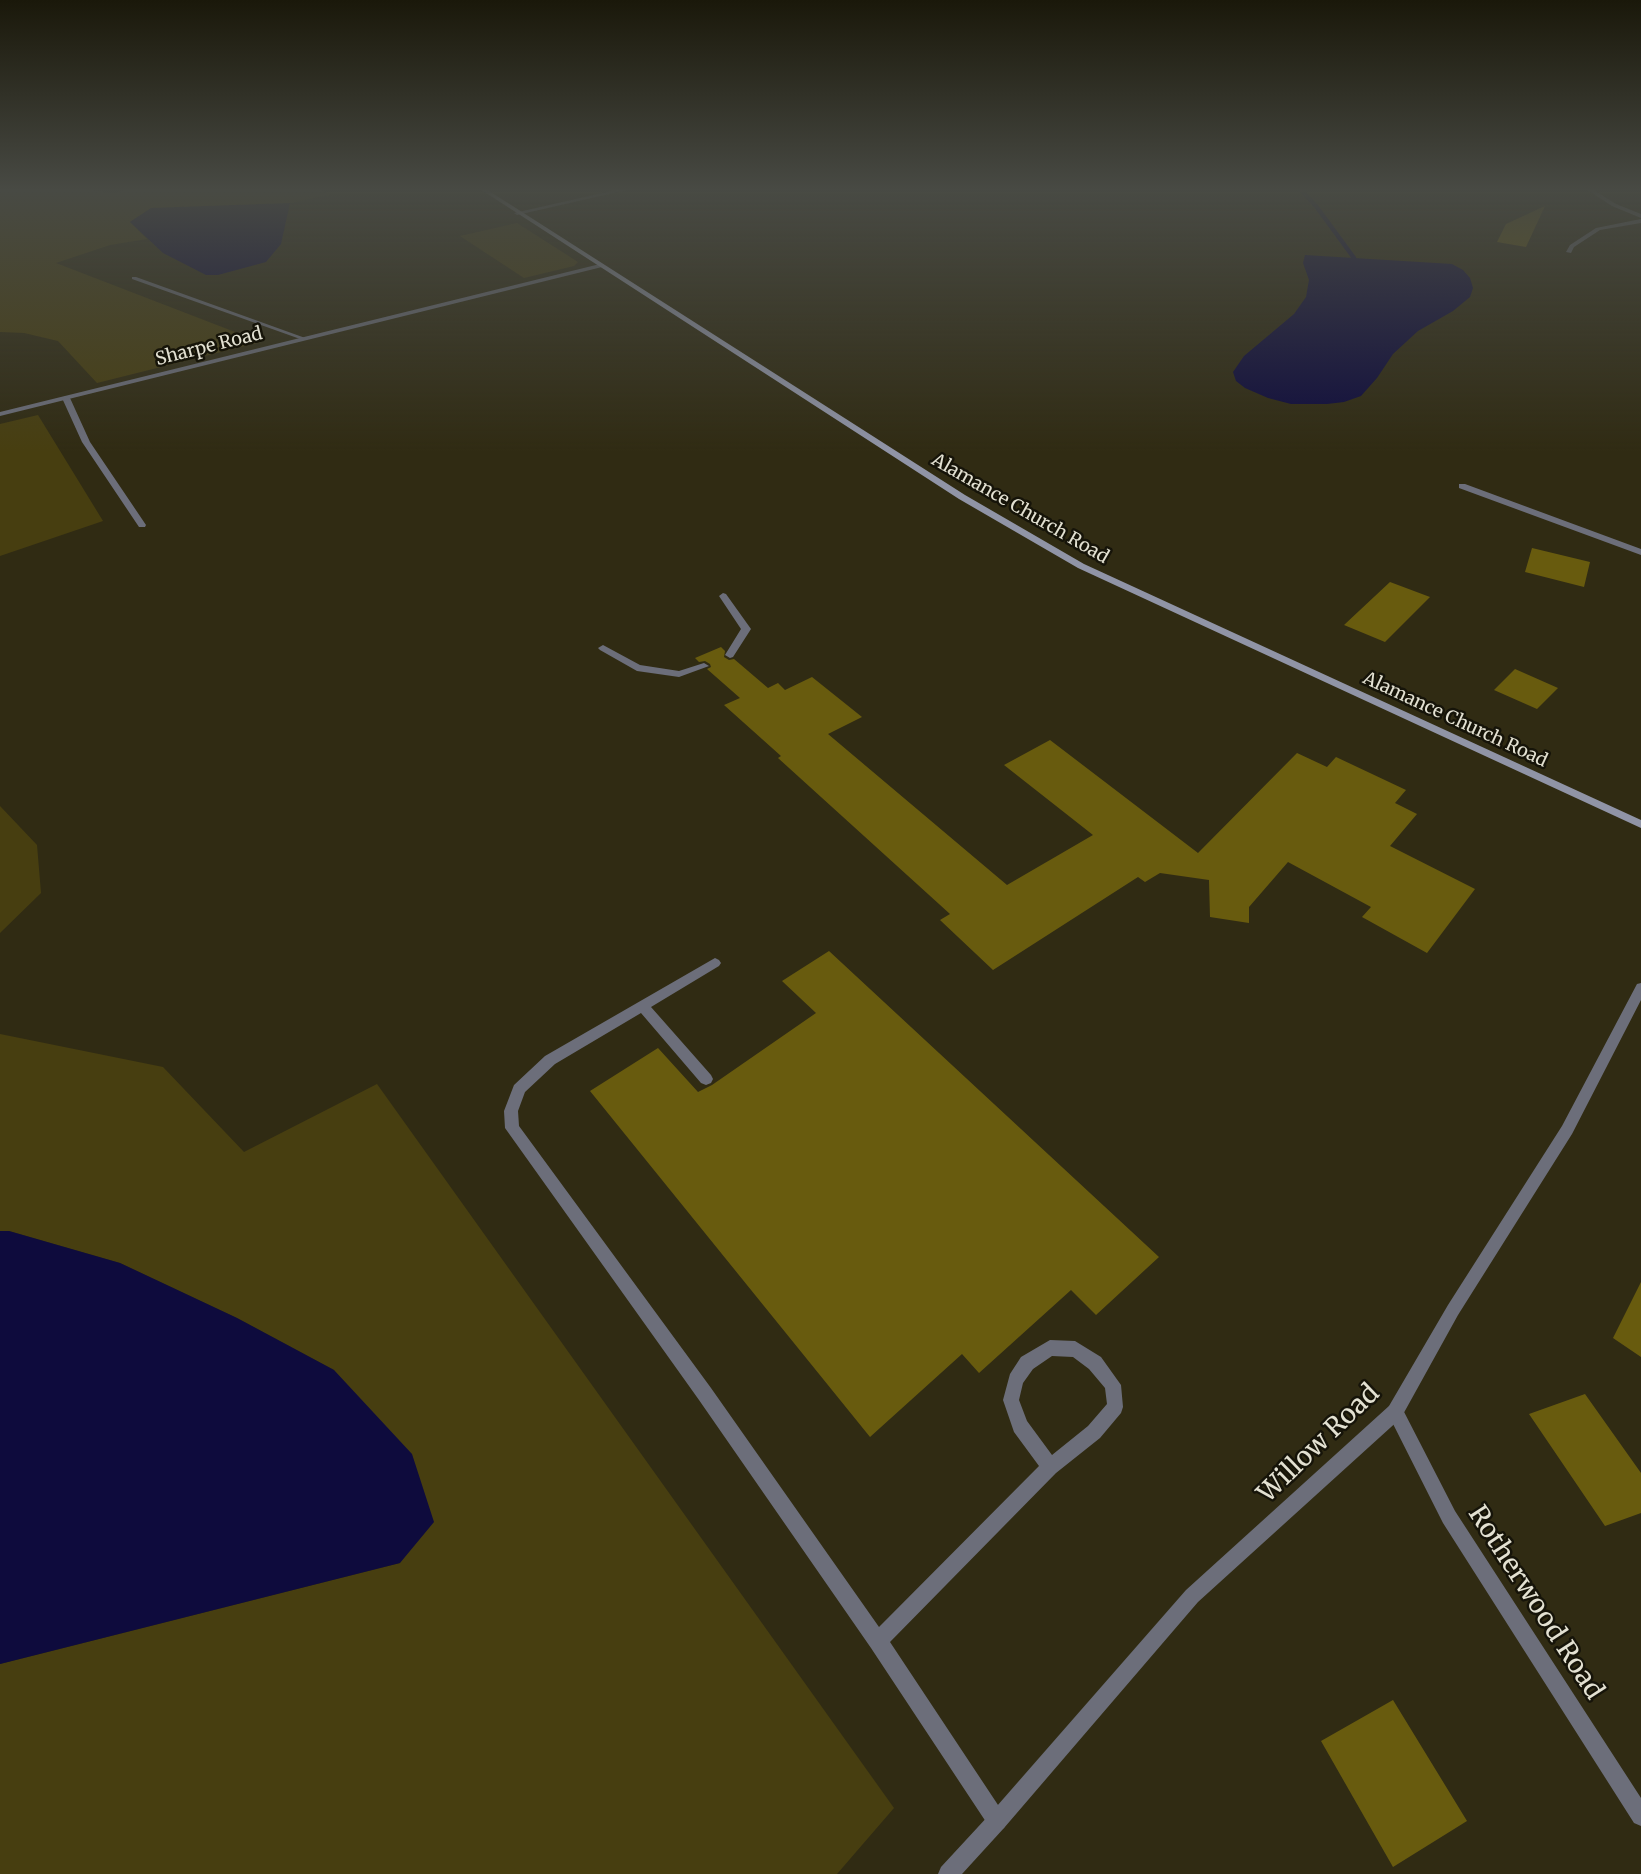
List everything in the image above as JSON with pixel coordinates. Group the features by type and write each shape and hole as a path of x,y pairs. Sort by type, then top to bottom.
{"main road":[{"name":"Alamance Church Road","path":"616,276 962,497 1081,566 1641,824"}],"street":[{"name":"Sharpe Road","path":"0,414 558,276"},
{"path":"135,278 305,339"},
{"path":"66,398 86,441 142,525"},
{"path":"1462,486 1641,552"},
{"path":"723,596 746,629 730,655"},
{"path":"603,648 637,668 679,674 704,666"},
{"path":"715,963 550,1060 519,1089 511,1111 512,1128 705,1394 878,1641 997,1821"},
{"name":"Willow Road","path":"948,1874 997,1821 1192,1596 1395,1412 1453,1310 1567,1130 1641,988"},
{"path":"643,1006 706,1079"},
{"path":"878,1641 1050,1467 1094,1432 1115,1407 1113,1385 1095,1363 1075,1349 1050,1348 1027,1363 1016,1380 1011,1400 1020,1426 1050,1467"},
{"name":"Rotherwood Road","path":"1395,1412 1449,1517 1641,1816"}],"shaded area":[{"path":"0,276 91,276 261,342 97,383 58,341 24,333 0,332"},
{"path":"1308,276 1469,276 1473,288 1470,297 1453,311 1418,331 1393,354 1377,378 1361,396 1344,402 1327,404 1291,404 1268,398 1245,388 1236,381 1233,372 1244,356 1294,314 1306,297"},
{"path":"38,415 103,521 0,556 0,424"},
{"path":"0,806 37,845 41,893 0,933"},
{"path":"0,1034 163,1067 244,1152 377,1084 894,1808 837,1874 0,1874 0,1664 400,1563 334,1370 237,1318 120,1263 9,1231 0,1231"},
{"path":"0,1231 9,1231 120,1263 237,1318 334,1370 412,1454 434,1522 400,1563 0,1664"}],"building":[{"path":"1532,548 1590,562 1584,587 1525,572"},
{"path":"1390,582 1430,597 1385,642 1344,625"},
{"path":"721,647 725,651 724,657 729,660 734,659 768,688 778,683 785,690 812,677 862,717 828,734 1007,885 1093,835 1004,765 1050,740 1198,853 1297,753 1327,767 1336,757 1406,790 1395,803 1417,814 1390,846 1475,889 1427,953 1362,917 1371,907 1288,862 1249,907 1249,923 1210,917 1209,880 1160,873 1145,882 1138,877 993,970 940,920 950,914 778,758 781,756 724,705 740,698 707,669 711,667 710,664 705,661 699,662 695,658"},
{"path":"1515,669 1558,688 1537,709 1494,690"},
{"path":"829,951 1159,1257 1096,1315 1071,1290 979,1373 962,1354 870,1437 590,1091 658,1048 698,1092 712,1085 816,1013 782,981"},
{"path":"1641,1282 1641,1357 1613,1338"},
{"path":"1585,1394 1641,1473 1641,1513 1605,1526 1529,1414"},
{"path":"1393,1700 1467,1821 1393,1867 1321,1741"}]}
